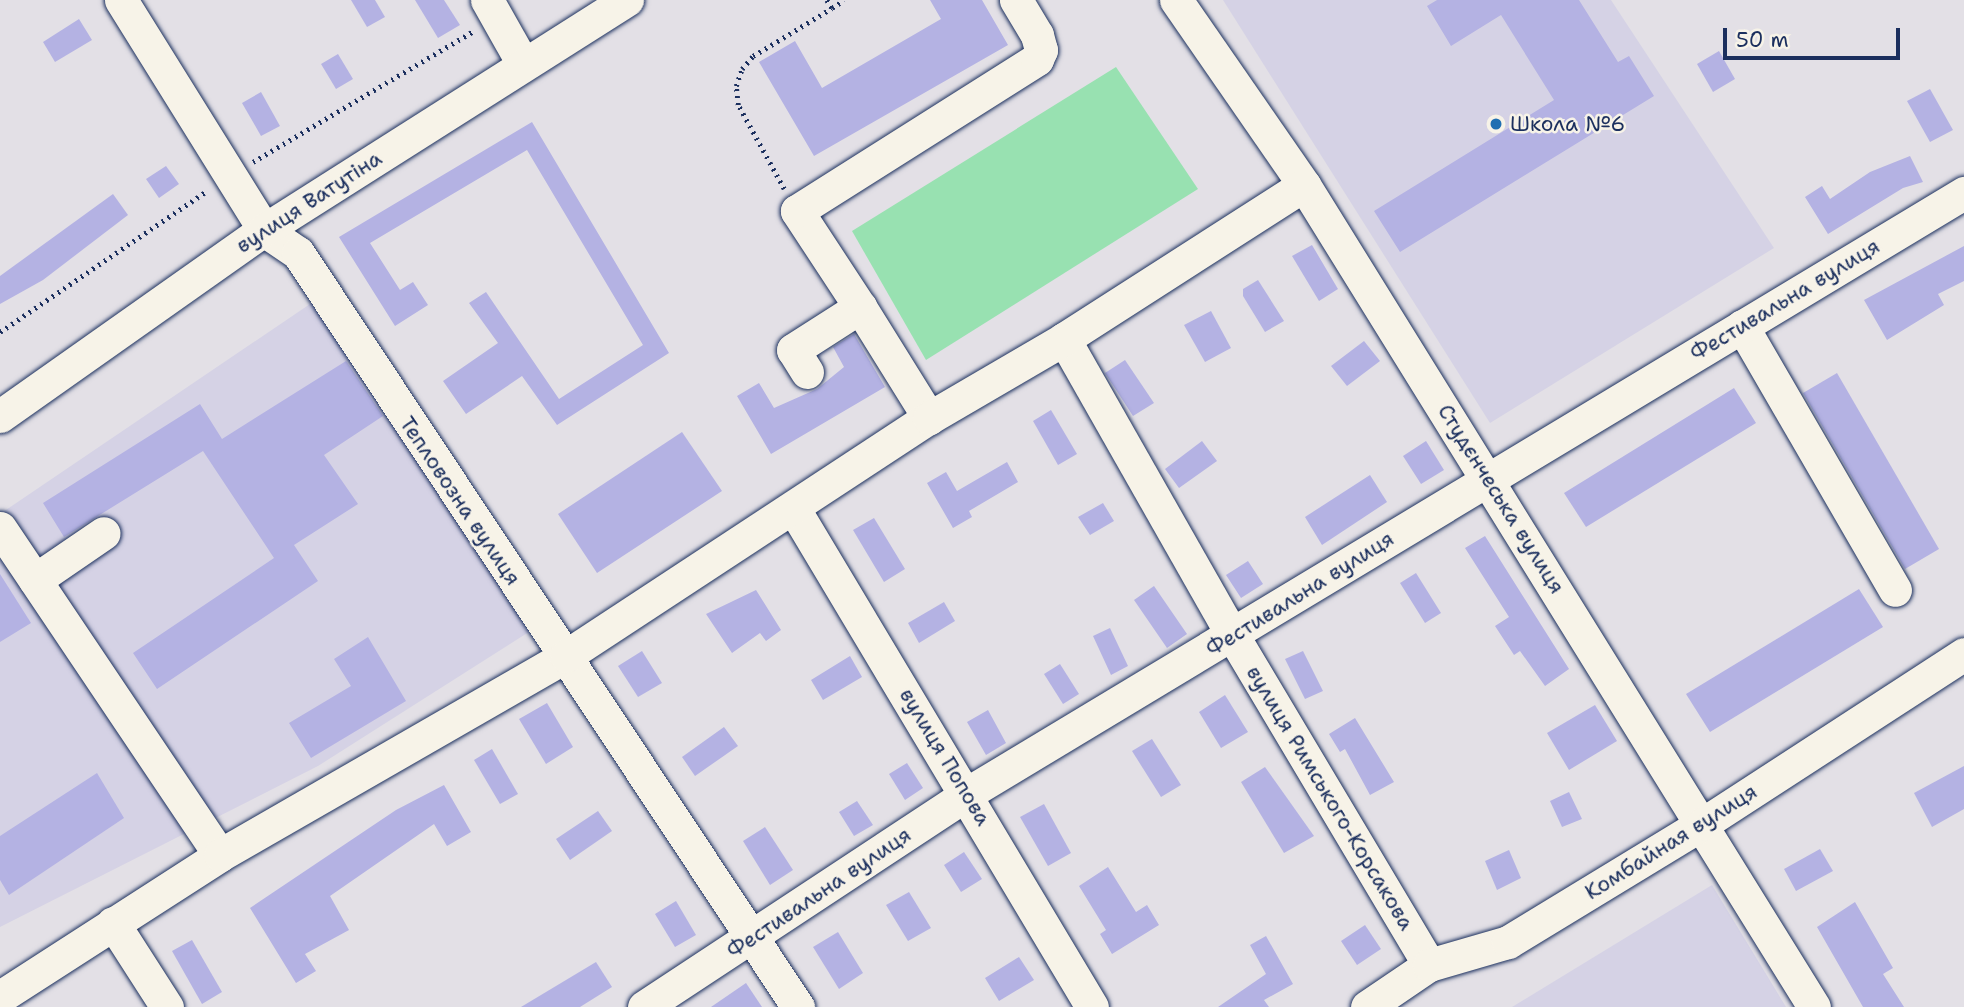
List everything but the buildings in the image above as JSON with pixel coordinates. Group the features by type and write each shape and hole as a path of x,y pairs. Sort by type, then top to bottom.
{"street":[{"name":"Тепловозна вулиця","path":"121,0 264,230 298,253 480,534 566,656 798,1007"},
{"name":"вулиця Ватутіна","path":"0,416 264,230 627,0"},
{"path":"929,418 797,211 1037,59 1041,50 1037,35 1016,0"},
{"name":"Студєнчеська вулиця","path":"1176,0 1304,185 1703,823 1814,1007"},
{"path":"492,9 523,64"},
{"path":"0,996 220,855 566,656 929,418 1064,339 1304,185"},
{"name":"Фестивальна вулиця","path":"644,1007 752,939 968,793 1233,636 1488,478 1964,193"},
{"path":"807,372 793,350 860,307"},
{"path":"1742,326 1895,590"},
{"name":"вулиця Римського-Корсакова","path":"1064,339 1233,636 1429,965"},
{"name":"вулиця Попова","path":"794,509 968,793 1092,1007"},
{"path":"0,528 220,855"},
{"path":"35,580 104,533"},
{"name":"Комбайная вулиця","path":"1367,1007 1429,965 1508,942 1703,823 1964,654"},
{"path":"113,923 167,1007"}],"path":[{"path":"827,0 832,8"},
{"path":"797,211 738,105 737,86 742,69 753,57 844,0"},
{"path":"0,332 230,176 492,9"}],"shaded area":[{"name":"Школа №6","path":"1223,0 1611,0 1774,248 1490,423"},
{"path":"313,302 532,630 318,766 0,927 0,514"},
{"path":"1712,885 1786,1007 1512,1007"}],"green space":[{"path":"1116,67 1198,189 926,360 852,231"}],"place":[{"name":"Школа №6","path":"1496,124"}]}
